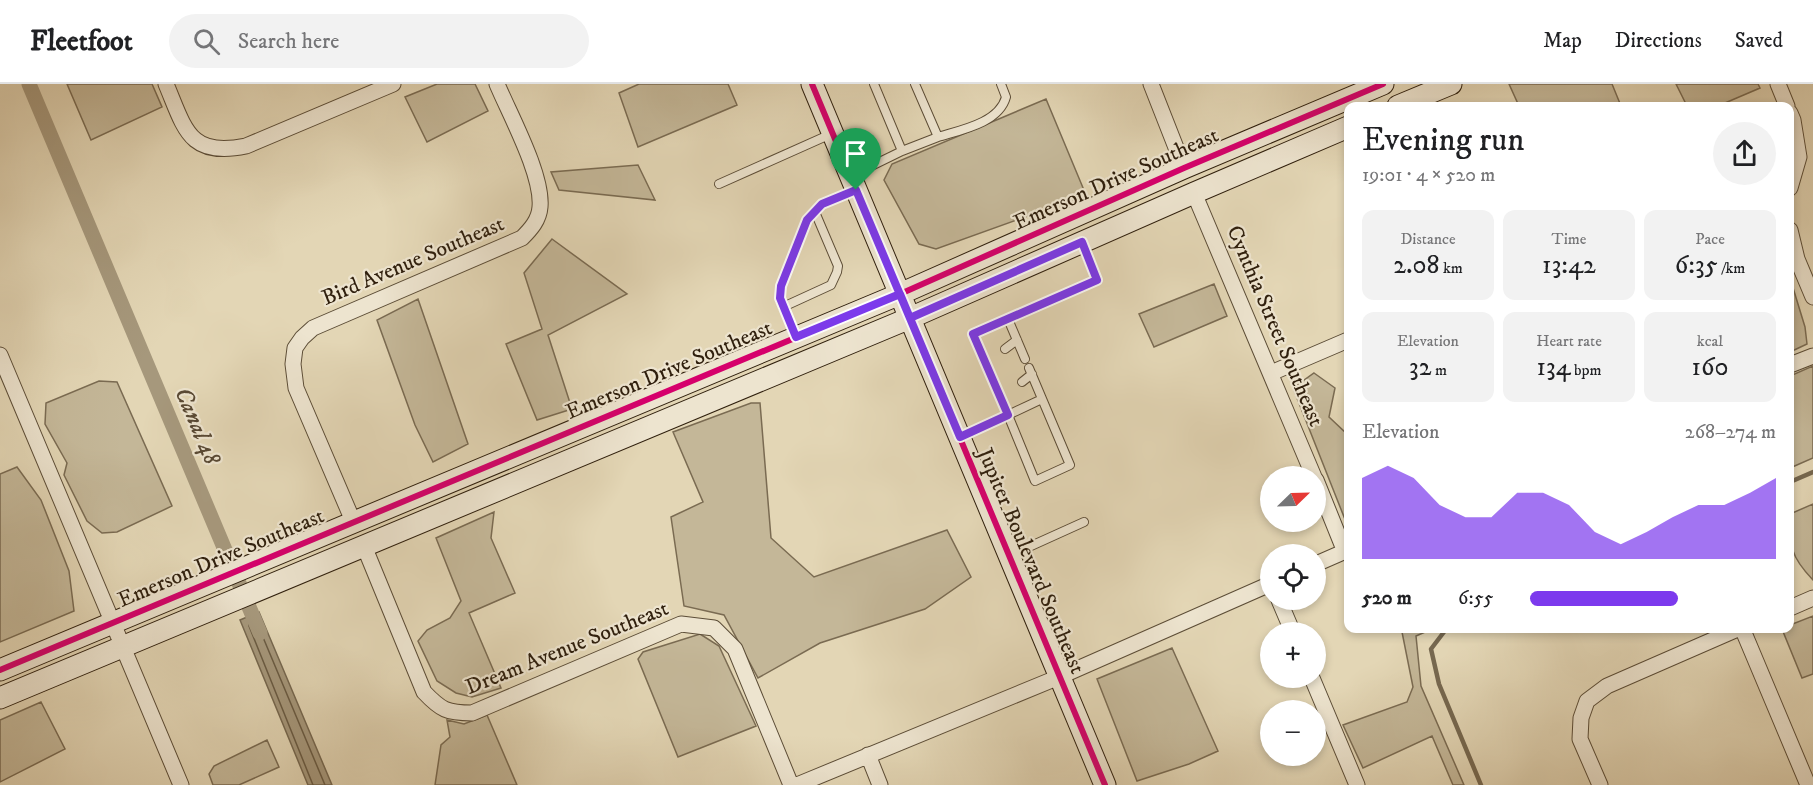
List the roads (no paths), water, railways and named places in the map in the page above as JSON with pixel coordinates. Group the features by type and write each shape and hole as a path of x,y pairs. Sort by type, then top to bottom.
{"street":[{"path":"166,84 184,126 197,142 213,149 228,150 246,146 376,87 393,84"},
{"name":"Bird Avenue Southeast","path":"353,521 296,388 293,364 295,348 313,328 522,238 533,226 540,208 538,182 497,84"},
{"name":"Jupiter Boulevard Southeast","path":"812,84 1105,785"},
{"path":"1151,84 1184,168"},
{"name":"Emerson Drive Southeast","path":"0,670 900,294 1184,168 1383,84"},
{"path":"1408,102 1451,84"},
{"path":"1778,84 1785,102"},
{"path":"1315,113 1326,137"},
{"path":"1794,126 1799,157 1794,175"},
{"name":"Emerson Drive Southeast","path":"0,698 910,318 1344,129"},
{"name":"Cynthia Street Southeast","path":"1194,193 1310,466"},
{"path":"1794,247 1813,297"},
{"path":"1271,373 1344,342"},
{"path":"0,355 181,785"},
{"path":"1794,363 1813,356"},
{"name":"Cynthia Street Southeast","path":"1326,503 1344,544"},
{"name":"Dream Avenue Southeast","path":"364,546 424,692 438,707 456,713 472,713 681,624 714,628 735,649 791,785"},
{"path":"1326,560 1344,552"},
{"path":"797,785 1059,677 1260,588"},
{"path":"1794,606 1813,598"},
{"path":"1600,785 1580,739 1581,718 1587,701 1606,686 1729,633"},
{"path":"1743,633 1808,785"},
{"path":"1316,688 1357,785"},
{"path":"868,756 880,785"}],"lane":[{"path":"874,84 902,151"},
{"path":"915,84 938,137"},
{"path":"796,337 780,298 781,286 807,220 822,204 902,151 970,127 1000,111 1006,97 1001,84"},
{"path":"719,184 833,133"},
{"path":"783,307 831,285 837,272 838,266 815,212"},
{"path":"1022,382 1030,371 1070,465 1035,481 973,334 1097,280 1082,242"},
{"path":"1008,319 1025,359"},
{"path":"1005,348 1017,339"},
{"path":"986,365 994,357"},
{"path":"994,384 1003,377"},
{"path":"1000,399 1009,392"},
{"path":"960,437 1042,399"},
{"path":"1009,556 1084,522"}],"water":[{"path":"259,612 332,785 308,785 240,620"}],"waterway":[{"name":"Canal 48","path":"29,84 260,633"},
{"path":"1794,480 1813,472"},
{"path":"1443,633 1431,649 1439,684 1481,785"}]}
